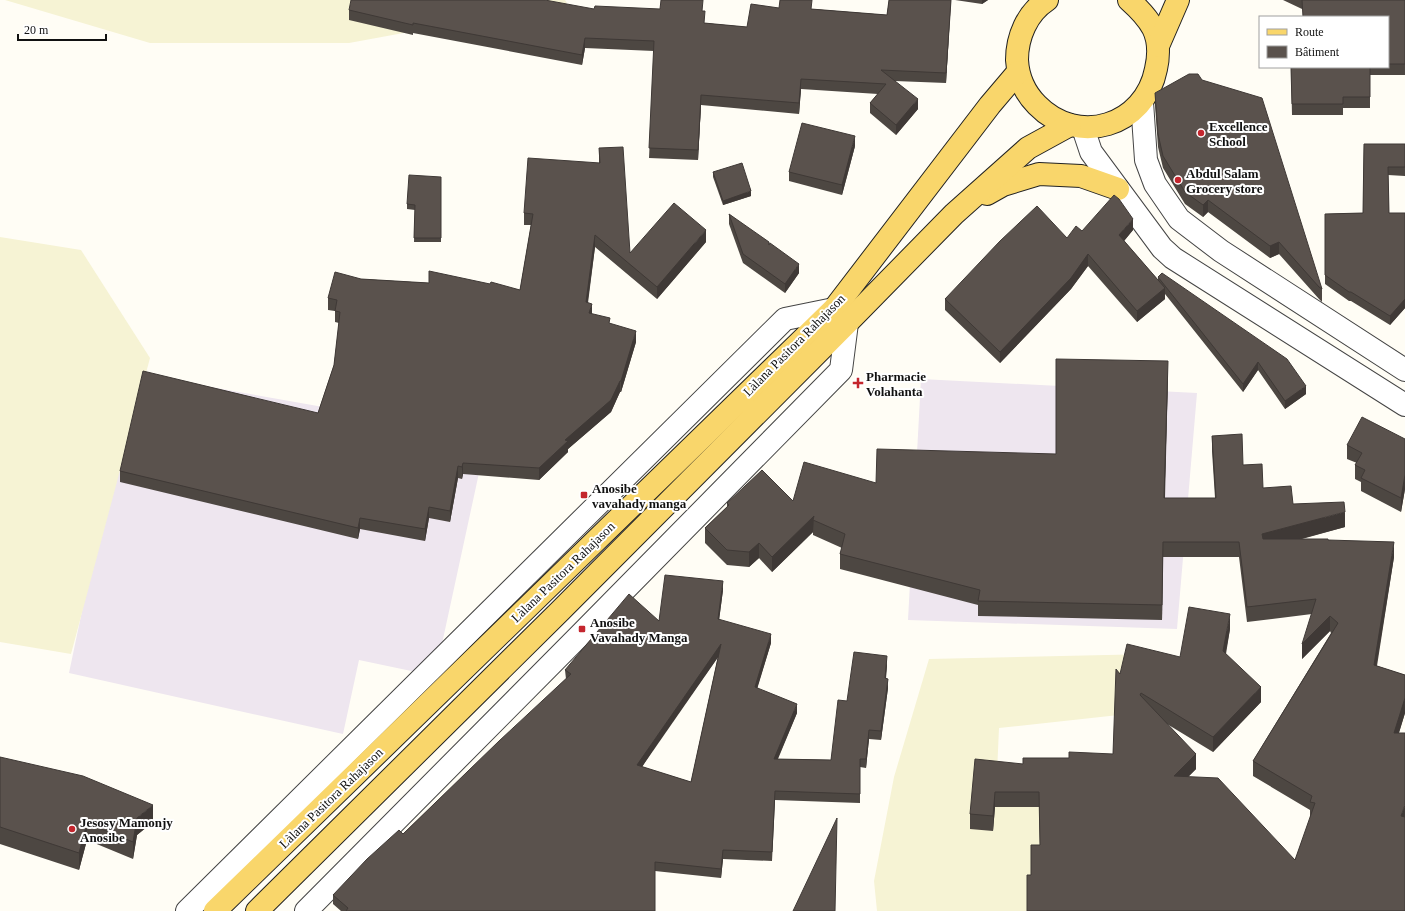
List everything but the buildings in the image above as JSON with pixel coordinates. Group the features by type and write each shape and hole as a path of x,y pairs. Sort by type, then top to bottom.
{"main road":[{"path":"1047,0 1039,5 1024,24 1017,48 1018,72 1028,96 1046,115 1076,126 1105,126 1125,116 1142,102 1154,82 1158,58 1158,46 1153,28 1144,15 1129,0"},
{"path":"1158,46 1178,0"},
{"name":"Làlana Pasitora Rahajason","path":"257,911 566,605 840,316 990,105 1018,72"},
{"name":"Làlana Pasitora Rahajason","path":"215,911 840,316 1028,148 1076,126"},
{"path":"954,214 1003,184 1039,174 1081,176 1118,189"}],"street":[{"path":"1142,102 1146,160 1155,184 1179,218 1221,251 1405,370"},
{"path":"1076,126 1091,152 1118,189 1162,248 1173,258 1405,405"},
{"path":"187,911 785,319 840,316 841,370 588,628 306,911"}],"shaded area":[{"path":"5,0 565,0 567,3 349,43 150,43"},
{"path":"0,237 81,250 150,358 71,654 0,642"},
{"path":"132,373 487,436 435,676 359,660 343,734 69,673"},
{"path":"921,379 1197,393 1177,629 908,620"},
{"path":"1152,654 1137,713 999,728 996,796 1103,802 1085,911 877,911 874,881 894,777 929,659"}],"place":[{"name":"Excellence School","path":"1201,133"},
{"name":"Abdul Salam Grocery store","path":"1178,180"},
{"name":"Pharmacie Volahanta","path":"858,383"},
{"name":"Anosibe vavahady manga","path":"584,495"},
{"name":"Anosibe Vavahady Manga","path":"582,629"},
{"name":"Jesosy Mamonjy Anosibe","path":"72,829"}]}
